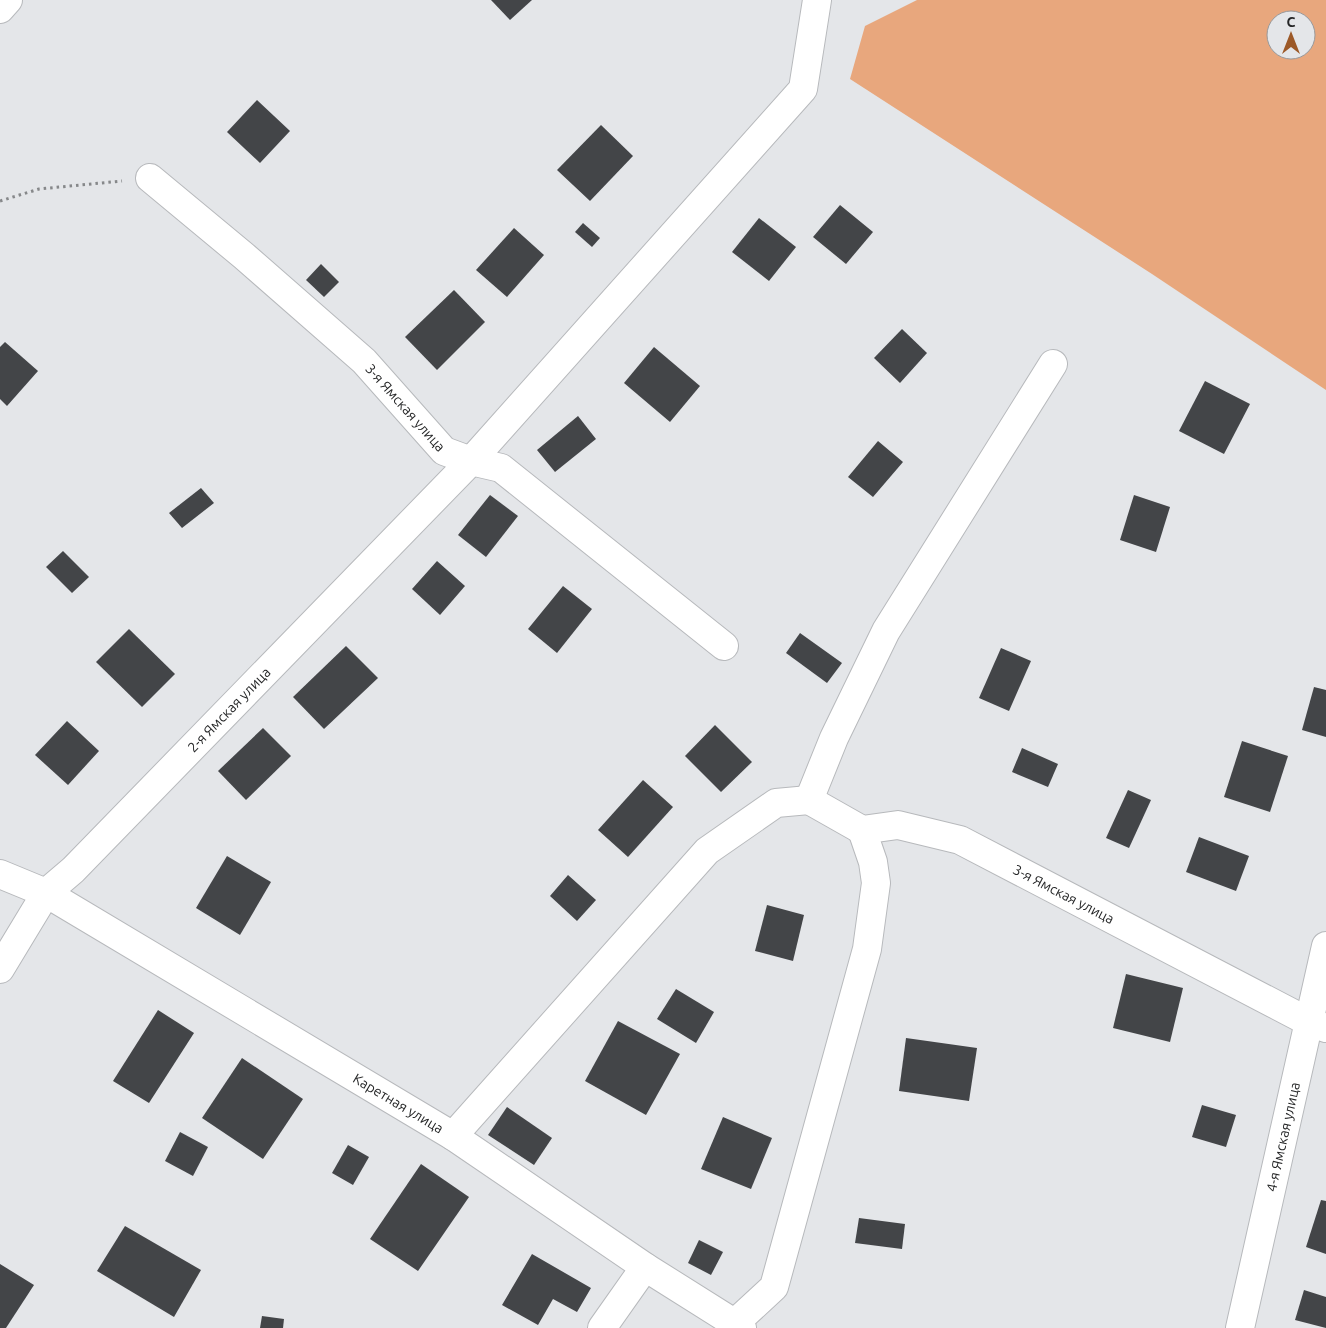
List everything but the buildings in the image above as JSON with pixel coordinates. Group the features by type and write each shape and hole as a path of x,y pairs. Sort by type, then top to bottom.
{"street":[{"path":"0,9 8,0"},
{"name":"2-я Ямская улица","path":"0,969 46,893 73,870 471,461 803,89 817,0"},
{"name":"3-я Ямская улица","path":"150,178 244,256 364,361 444,451 471,461 501,468 724,646"},
{"path":"809,800 834,738 886,631 1053,364"},
{"path":"453,1136 707,851 776,803 809,800 862,830 873,862 876,883 866,949 774,1287 738,1325"},
{"name":"3-я Ямская улица","path":"862,830 898,825 960,840 1318,1025"},
{"name":"Каретная улица","path":"0,874 46,893 453,1136 645,1267 738,1325"},
{"name":"4-я Ямская улица","path":"1240,1328 1318,1025 1326,946"},
{"path":"602,1328 645,1267"}],"path":[{"path":"0,201 39,189 150,178"}],"shaded area":[{"path":"917,0 1326,0 1326,390 1152,274 850,79 865,26"}]}
